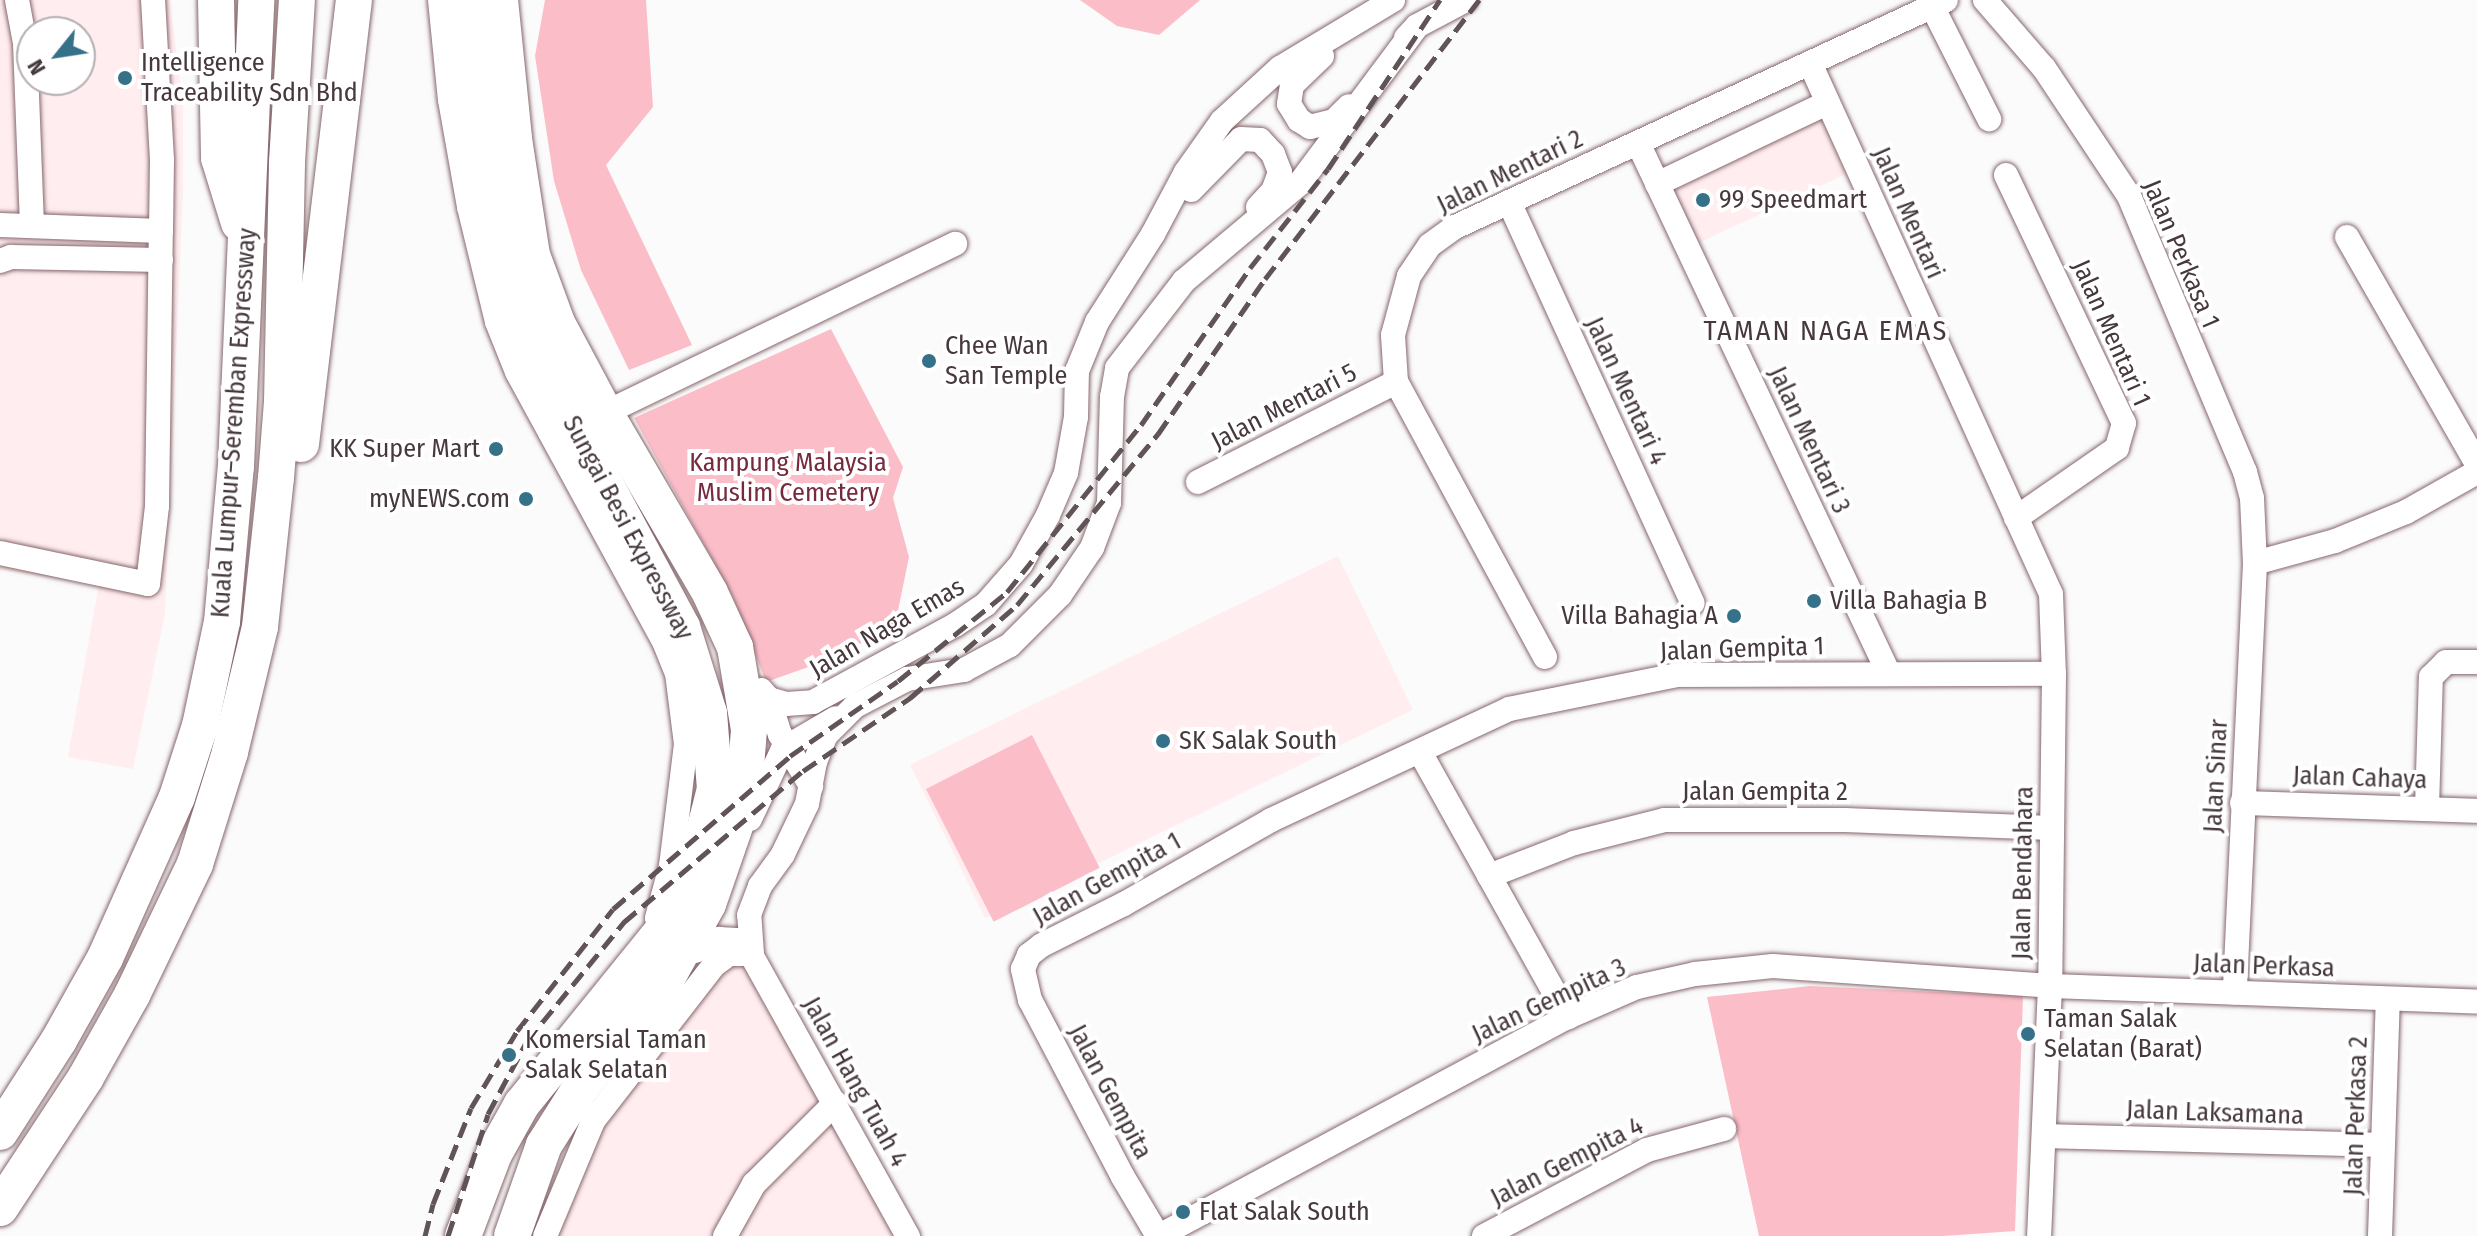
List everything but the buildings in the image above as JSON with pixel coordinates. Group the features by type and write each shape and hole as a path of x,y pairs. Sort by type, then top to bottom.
{"highway":[{"path":"216,0 219,158 232,207 248,243"},
{"name":"Kuala Lumpur–Seremban Expressway","path":"0,1132 59,1040 105,958 177,797 200,726 222,622 227,575 248,243 256,0"},
{"name":"Kuala Lumpur–Seremban Expressway","path":"0,1208 86,1077 132,995 195,864 230,752 260,627 273,506 282,402 287,162 297,0"},
{"path":"273,506 288,486 300,456 354,0"},
{"name":"Sungai Besi Expressway","path":"467,0 488,195 511,289 544,370 682,627 709,713 715,789 697,859 668,924 657,966 544,1145 512,1236"},
{"name":"Sungai Besi Expressway","path":"463,1236 494,1154 522,1104 553,1067 657,966 708,904 743,803 749,730 735,647 710,593 605,413 557,323 532,255 514,139 500,0"},
{"path":"481,1236 553,1067"}],"street":[{"path":"17,0 25,43 32,226"},
{"path":"0,553 148,584 157,506 162,160 153,0"},
{"path":"440,0 450,100 469,207 497,322 517,372 665,644 677,673 686,744 657,966 712,941 728,938 744,943 752,954"},
{"name":"Jalan Naga Emas","path":"1388,3 1292,85 1289,104 1299,120 1310,127 1334,121 1417,26 1466,0"},
{"name":"Jalan Perkasa 1","path":"1985,0 2044,68 2129,196 2245,472 2252,498 2255,563"},
{"name":"Jalan Naga Emas","path":"778,702 813,702 955,625 986,604 1021,564 1048,515 1066,473 1076,417 1077,371 1097,322 1153,234 1186,172 1222,121 1280,68 1388,3"},
{"path":"1939,3 1989,119"},
{"name":"Jalan Mentari 2","path":"1545,657 1396,382 1393,335 1409,276 1430,245 1453,228 1939,3"},
{"name":"Jalan Naga Emas","path":"752,954 749,915 760,886 789,841 807,804 826,735 855,706 907,679 964,670 1010,645 1060,595 1092,548 1109,503 1112,397 1117,368 1184,281 1299,184 1417,26"},
{"name":"Jalan Mentari","path":"1810,63 2016,518"},
{"path":"1657,184 1827,103"},
{"name":"Jalan Naga Emas","path":"1153,234 1210,167 1241,139 1260,140 1273,154 1280,172 1273,191 1223,245"},
{"name":"Jalan Mentari 3","path":"1638,143 1889,674"},
{"name":"Jalan Mentari 1","path":"2006,175 2124,423 2120,444 2114,451 2016,518"},
{"name":"Jalan Mentari 4","path":"1509,202 1693,603"},
{"path":"0,225 161,231"},
{"path":"2347,237 2477,464"},
{"path":"605,413 955,244"},
{"path":"0,261 11,257 161,260"},
{"name":"Jalan Mentari 5","path":"1198,482 1396,382"},
{"path":"2255,563 2335,541 2406,512 2477,472"},
{"name":"Jalan Bendahara","path":"2016,518 2051,594 2054,674 2050,986 2039,1236"},
{"name":"Jalan Sinar","path":"2235,993 2255,563"},
{"path":"735,647 754,683 778,702 787,747 811,786"},
{"path":"2427,808 2431,677 2446,662 2477,662"},
{"name":"Jalan Gempita 1","path":"1023,969 1029,955 1042,945 1124,904 1271,820 1509,709 1677,675 2054,674"},
{"path":"695,951 734,877 746,831 771,769 787,747 855,706"},
{"path":"1420,752 1568,1017"},
{"name":"Jalan Cahaya","path":"2242,803 2477,811"},
{"name":"Jalan Gempita 2","path":"1489,876 1574,843 1664,820 1817,819 2051,828"},
{"path":"545,1236 593,1121 714,965 729,954 752,954"},
{"name":"Jalan Hang Tuah 4","path":"752,954 908,1236"},
{"name":"Jalan Gempita 3","path":"1159,1236 1568,1017 1637,987 1695,974 1773,966 2050,986"},
{"name":"Jalan Gempita","path":"1023,969 1030,1000 1123,1177 1159,1236"},
{"name":"Jalan Perkasa","path":"2050,986 2477,1002"},
{"name":"Jalan Perkasa 2","path":"2380,1236 2388,999"},
{"path":"725,1236 754,1184 835,1103"},
{"name":"Jalan Gempita 4","path":"1484,1236 1647,1150 1724,1129"},
{"name":"Jalan Laksamana","path":"2045,1136 2383,1145"}],"shaded area":[{"path":"0,0 170,0 183,107 183,190 165,613 133,769 68,757 99,584 0,570"},
{"path":"1825,111 1853,171 1692,246 1664,186"},
{"name":"SK Salak South","path":"1338,556 1413,710 985,918 910,765"},
{"path":"748,962 901,1236 551,1236 597,1125 718,970"}],"green space":[{"path":"545,0 646,0 653,107 606,165 692,345 629,370 581,270 554,181 535,56"},
{"path":"1080,0 1200,0 1159,35 1117,26"},
{"name":"Kampung Malaysia Muslim Cemetery","path":"831,329 903,467 893,498 909,557 895,625 831,659 766,682 733,597 634,418"},
{"path":"1032,735 1100,868 994,922 926,789"},
{"path":"1810,986 2023,996 2015,1231 1944,1236 1759,1236 1707,997"}],"railway":[{"path":"425,1236 433,1204 471,1108 517,1031 613,909 790,756 898,681 1007,592 1141,425 1250,268 1328,169 1440,0"},
{"path":"448,1236 488,1114 527,1041 624,922 803,771 910,698 1017,605 1158,434 1265,279 1479,0"}],"place":[{"name":"Intelligence Traceability Sdn Bhd","path":"125,78"},
{"name":"99 Speedmart","path":"1703,200"},
{"name":"Chee Wan San Temple","path":"929,361"},
{"name":"KK Super Mart","path":"496,449"},
{"name":"myNEWS.com","path":"526,499"},
{"name":"Villa Bahagia B","path":"1814,601"},
{"name":"Villa Bahagia A","path":"1734,616"},
{"name":"SK Salak South","path":"1163,741"},
{"name":"Taman Salak Selatan (Barat)","path":"2028,1034"},
{"name":"Komersial Taman Salak Selatan","path":"509,1055"},
{"name":"Flat Salak South","path":"1183,1212"}],"district":[{"name":"TAMAN NAGA EMAS","path":"1826,331"}]}
